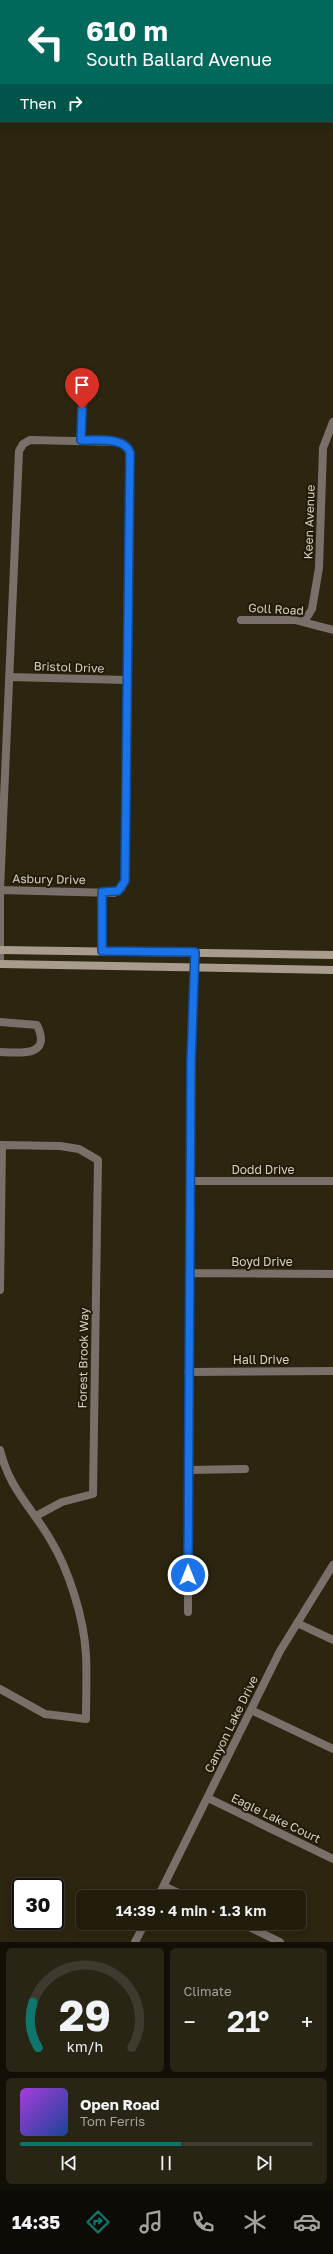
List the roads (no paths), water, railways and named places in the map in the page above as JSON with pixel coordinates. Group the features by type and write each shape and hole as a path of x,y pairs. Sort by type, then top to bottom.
{"main road":[{"path":"0,950 333,955"},
{"path":"0,964 194,966 333,970"}],"street":[{"path":"81,440 83,394"},
{"name":"Keen Avenue","path":"304,622 312,609 320,568 323,448 333,422"},
{"path":"0,959 0,890 19,451 23,444 30,440 120,442 126,446 130,453 127,680"},
{"name":"Goll Road","path":"241,620 295,620 333,630"},
{"name":"Bristol Drive","path":"9,677 127,680"},
{"name":"Asbury Drive","path":"0,890 114,893 121,889 125,881 127,680"},
{"path":"102,892 102,951"},
{"path":"188,1612 188,1372 192,1181 191,1063 195,952"},
{"path":"0,1022 37,1025 41,1034 41,1043 35,1051 26,1053 0,1052"},
{"path":"0,1290 1,1145"},
{"name":"Forest Brook Way","path":"1,1145 60,1146 79,1149 98,1160 93,1494 62,1502 36,1516"},
{"name":"Dodd Drive","path":"192,1181 333,1181"},
{"name":"Boyd Drive","path":"190,1273 333,1274"},
{"name":"Hall Drive","path":"188,1372 333,1371"},
{"path":"0,1450 4,1466 14,1488 36,1516 65,1566 81,1626 86,1654 86,1719 45,1714 0,1689"},
{"path":"189,1470 245,1469"},
{"name":"Canyon Lake Drive","path":"162,1890 280,1651 333,1565"},
{"path":"297,1623 333,1640"},
{"path":"251,1710 333,1750"},
{"name":"Eagle Lake Court","path":"208,1798 333,1859"},
{"path":"164,1886 172,1890"},
{"path":"135,1942 141,1930"},
{"path":"255,1930 280,1942"}]}
